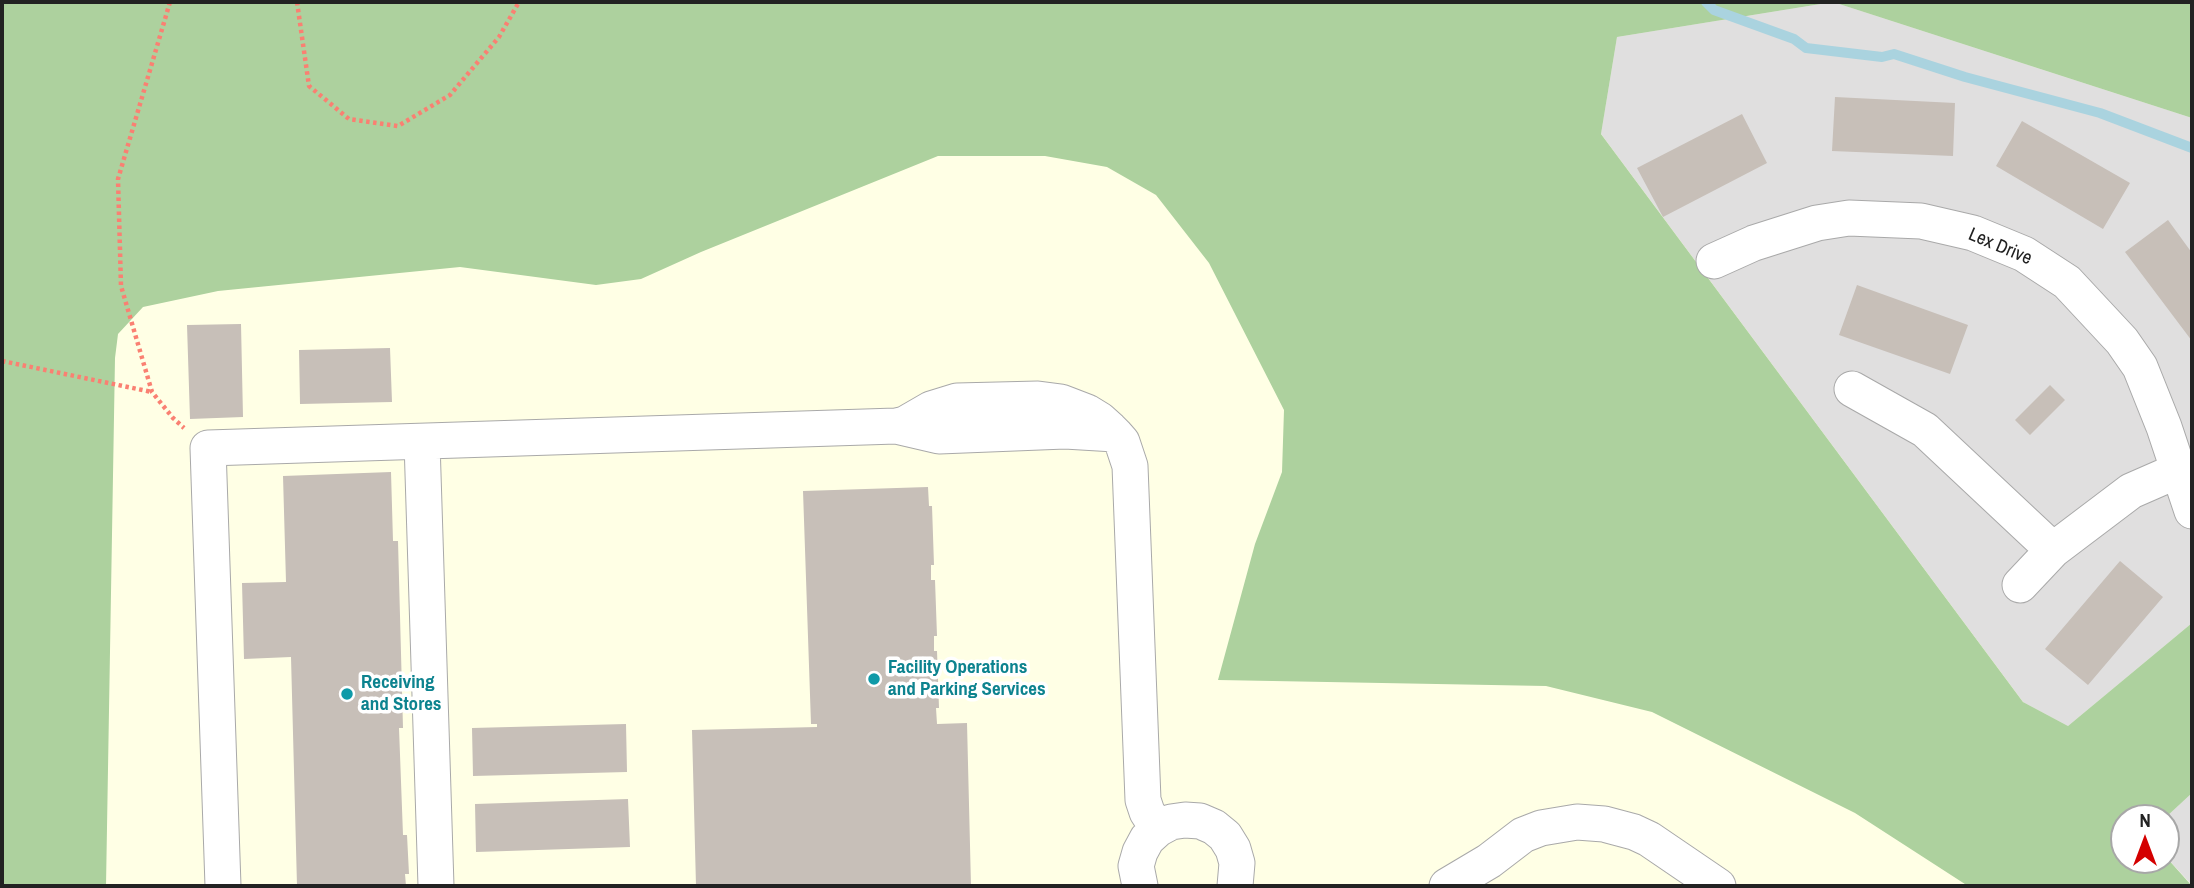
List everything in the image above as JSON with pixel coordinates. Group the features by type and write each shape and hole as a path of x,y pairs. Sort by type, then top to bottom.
{"street":[{"name":"Lex Drive","path":"1714,261 1767,239 1818,223 1849,218 1921,221 1973,233 2024,254 2067,282 2122,341 2140,367 2192,511"},
{"path":"1852,389 1925,430 2053,550"},
{"path":"223,886 208,448 896,426 905,424 931,409 957,401 1026,398 1061,402 1100,420 1125,448 1130,466 1143,800 1144,807 1158,829"},
{"path":"422,442 436,886"},
{"path":"2020,585 2053,550 2131,491 2179,470"},
{"path":"1140,886 1136,866 1147,839 1171,822 1185,820 1200,821 1225,836 1237,863 1235,886"},
{"path":"1447,886 1468,876 1523,835 1541,828 1577,822 1604,824 1634,831 1718,886"}],"path":[{"path":"170,2 118,179 121,286 152,392 173,418 208,448"},
{"path":"297,2 310,86 349,119 398,126 450,95 499,37 519,2"},
{"path":"2,360 152,392"}],"shaded area":[{"path":"1833,2 2192,118 2192,623 2068,726 2023,702 1601,134 1617,37"},
{"path":"1601,134 2023,702 2112,804 2110,874 2180,873 2192,886 2,886 2,226 482,149"},
{"path":"2192,793 2192,885 2180,872 2180,804"}],"green space":[{"path":"2,2 1833,2 1617,37 1601,134 2023,702 2068,726 2192,623 2192,793 2180,804 2110,804 2110,874 2180,873 2192,886 1968,886 1855,813 1652,712 1546,686 1218,680 1255,544 1282,472 1284,410 1209,263 1156,195 1107,167 1045,156 938,156 641,279 596,285 460,267 218,291 143,307 118,334 115,358 106,886 2,886"},
{"path":"1833,2 2192,2 2192,118"}],"building":[{"path":"1835,97 1955,103 1953,156 1832,151"},
{"path":"1742,114 1767,163 1663,217 1637,168"},
{"path":"2022,121 2130,183 2103,229 1996,166"},
{"path":"2168,220 2192,253 2192,341 2125,252"},
{"path":"1857,285 1968,325 1950,374 1839,335"},
{"path":"241,324 243,417 190,419 187,325"},
{"path":"390,348 392,402 300,404 299,350"},
{"path":"2050,385 2065,400 2030,435 2015,420"},
{"name":"Receiving and Stores","path":"391,472 393,541 398,541 403,728 399,728 403,835 407,835 409,874 405,874 406,886 297,886 291,657 244,659 242,583 286,582 283,476"},
{"name":"Facility Operations and Parking Services","path":"928,487 929,506 932,506 934,565 931,565 931,580 935,580 937,636 934,636 934,651 937,651 939,708 936,708 937,724 967,723 971,886 696,886 692,730 817,727 817,724 811,724 803,491"},
{"path":"2120,561 2163,597 2088,685 2045,649"},
{"path":"626,724 627,772 473,776 472,728"},
{"path":"628,799 630,847 476,852 475,804"}],"waterway":[{"path":"1706,2 1714,10 1794,39 1806,48 1882,57 1894,54 1965,77 2100,113 2192,148"}],"place":[{"name":"Facility Operations and Parking Services","path":"874,679"},
{"name":"Receiving and Stores","path":"347,694"}]}
